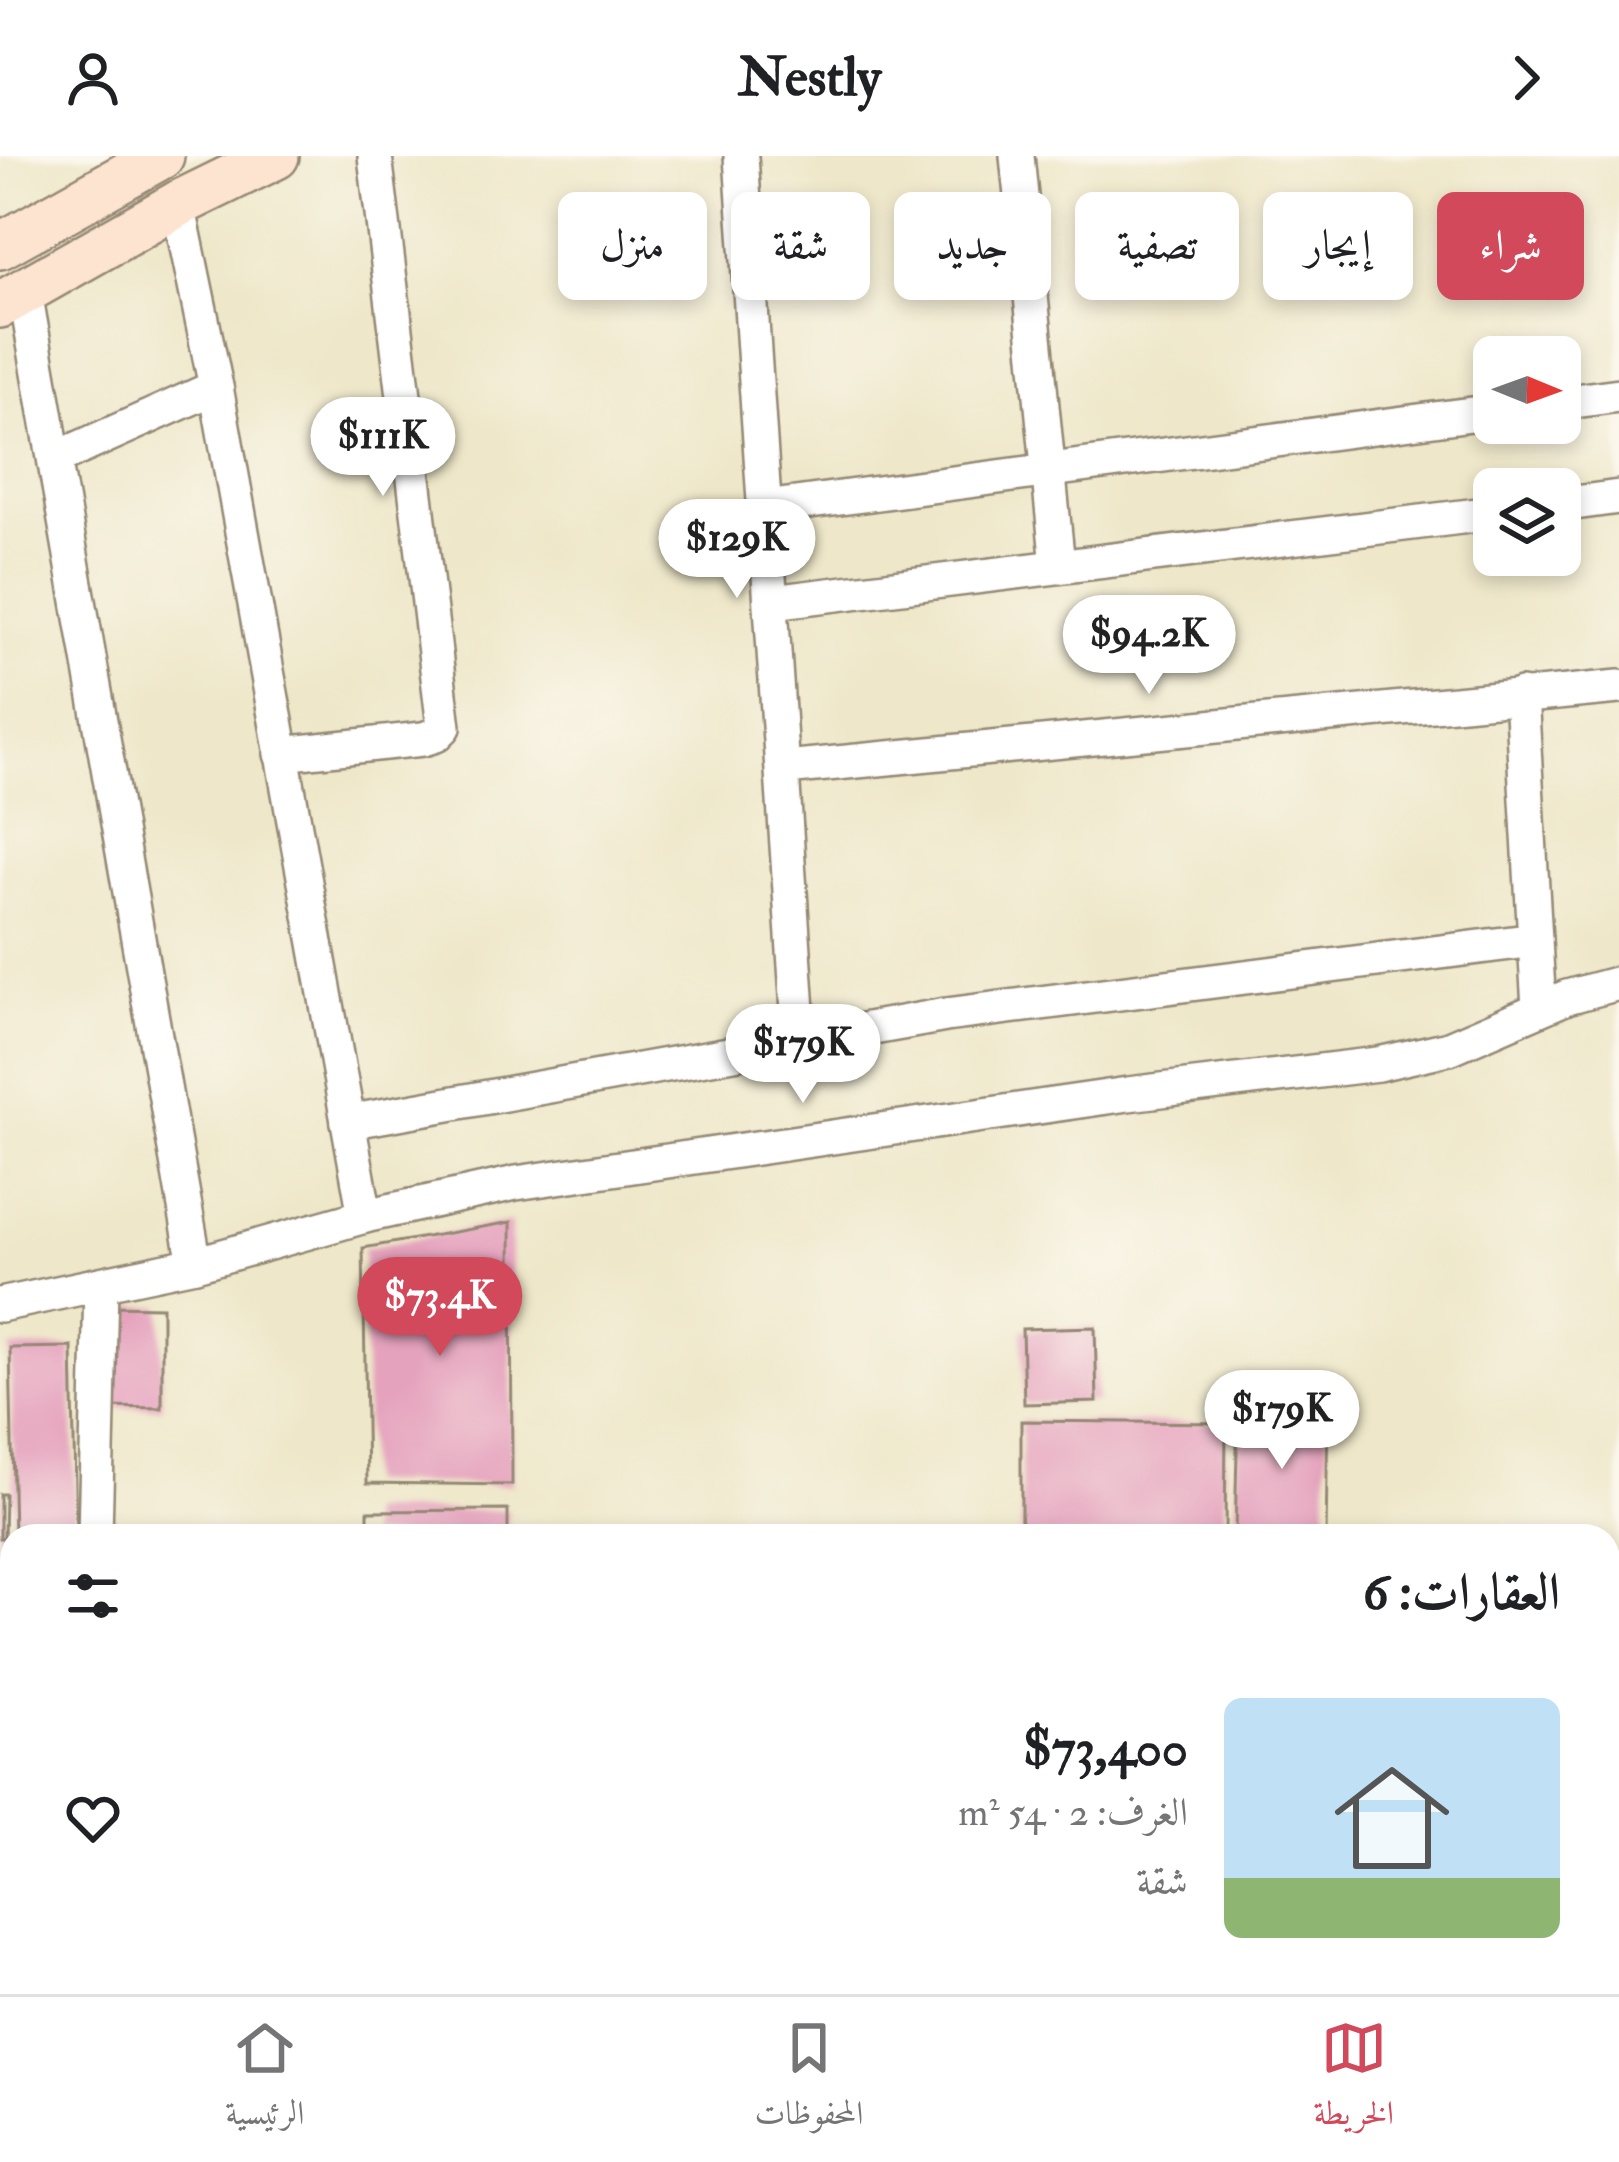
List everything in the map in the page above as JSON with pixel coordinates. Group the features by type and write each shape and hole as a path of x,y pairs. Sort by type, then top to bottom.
{"main road":[{"path":"0,246 161,156"},
{"path":"13,298 178,204 276,156"}],"street":[{"path":"281,754 423,739 444,727 375,156"},
{"path":"741,156 800,1041"},
{"path":"1017,156 1058,566"},
{"path":"178,204 216,387 365,1216"},
{"path":"13,298 55,459 196,1264"},
{"path":"55,459 216,387"},
{"path":"1581,400 1619,395"},
{"path":"765,508 1473,414"},
{"path":"1581,502 1619,497"},
{"path":"772,602 1473,516"},
{"path":"784,768 1619,687"},
{"path":"1521,695 1539,1008"},
{"path":"348,1122 946,1015 1535,940"},
{"path":"0,1305 196,1264 365,1216 595,1171 1128,1094 1378,1064 1449,1048 1539,1008 1619,983"},
{"path":"95,1524 100,1285"}],"building":[{"path":"511,1222 512,1485 367,1483 363,1248"},
{"path":"104,1306 162,1307 162,1408 104,1407"},
{"path":"1095,1327 1097,1402 1024,1404 1022,1329"},
{"path":"72,1347 76,1524 14,1524 10,1348"},
{"path":"1238,1408 1328,1409 1326,1524 1235,1524"},
{"path":"1021,1421 1226,1423 1225,1524 1021,1524"},
{"path":"0,1494 5,1494 4,1524 0,1524"},
{"path":"508,1510 508,1524 368,1524 368,1511"}]}
